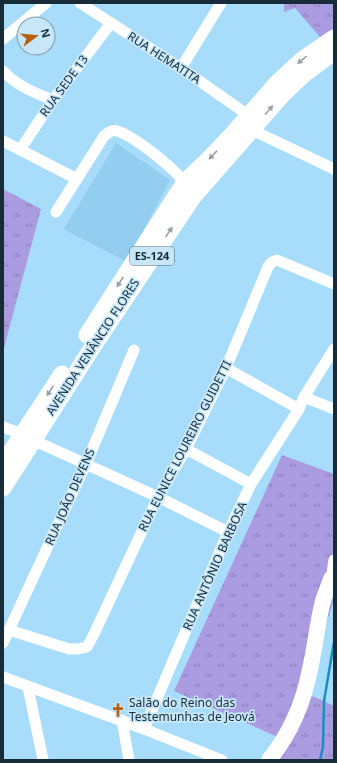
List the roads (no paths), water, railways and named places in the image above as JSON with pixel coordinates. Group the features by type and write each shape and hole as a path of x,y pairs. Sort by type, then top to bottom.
{"main road":[{"name":"AVENIDA VENÂNCIO FLORES","path":"3,464 28,437 193,197 250,123 276,83 302,60 334,38"},
{"name":"AVENIDA VENÂNCIO FLORES","path":"3,488 28,437 185,182 303,75 334,52"}],"street":[{"path":"3,39 46,3"},
{"name":"RUA HEMATITA","path":"80,3 181,68 250,123"},
{"path":"181,68 221,3"},
{"name":"RUA SEDE 13","path":"20,150 53,100 111,23"},
{"path":"3,71 16,83 53,100"},
{"path":"250,123 334,170"},
{"path":"56,212 104,136 112,131 117,131 129,137 173,169 185,182 193,197"},
{"path":"3,141 78,179"},
{"name":"RUA EUNICE LOUREIRO GUIDETTI","path":"9,630 69,649 78,650 87,647 158,497 186,449 226,368 268,267 272,262 278,260 334,284"},
{"name":"RUA ANTÔNIO BARBOSA","path":"144,729 228,532 251,484 299,409 304,397 334,349"},
{"name":"RUA JOÃO DEVENS","path":"3,643 86,464 134,350"},
{"path":"226,368 299,409"},
{"path":"304,397 334,409"},
{"path":"3,427 158,497 228,532"},
{"path":"186,449 251,484"},
{"path":"269,760 280,747 300,705 310,670 322,604 332,578 334,560"},
{"path":"3,677 122,720 222,760"},
{"path":"28,687 43,760"},
{"path":"122,720 129,760"}],"waterway":[{"path":"320,760 323,747 324,701 334,642"}],"place":[{"name":"Salão do Reino das Testemunhas de Jeová","path":"118,710"}]}
